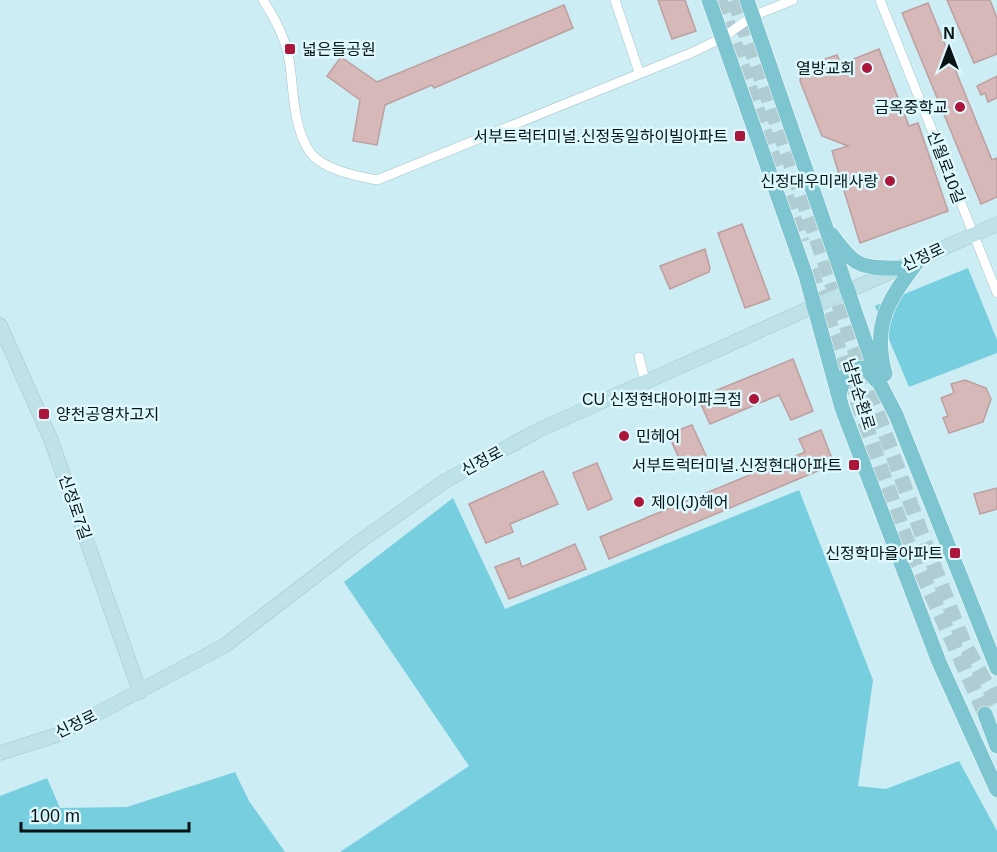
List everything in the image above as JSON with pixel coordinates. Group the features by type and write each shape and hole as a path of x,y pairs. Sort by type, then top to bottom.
{"main road":[{"name":"남부순환로","path":"709,0 815,307 839,394 939,662 997,790"},
{"name":"남부순환로","path":"747,0 880,384 896,415 997,668"},
{"path":"823,222 850,260 858,265 898,268"},
{"name":"신정로","path":"0,753 57,735 224,646 353,547 445,481 541,429 646,384 997,224"},
{"path":"896,415 881,358 879,334 889,303 920,258"},
{"name":"신정로7길","path":"0,325 51,440 140,692"},
{"path":"839,394 845,376 856,368 865,368 880,384"},
{"path":"985,714 997,746"}],"street":[{"path":"263,0 279,26 288,57 296,113 308,150 339,172 377,180 722,39 753,16 793,0"},
{"path":"615,0 639,72"},
{"name":"신월로10길","path":"880,0 997,293"},
{"path":"639,357 646,384"}],"shaded area":[{"path":"968,268 997,340 997,353 909,387 875,306"},
{"path":"799,490 873,680 858,786 886,789 959,761 997,831 997,852 340,852 469,766 344,582 453,498 505,609"},
{"path":"235,772 249,801 285,852 0,852 0,796 47,778 60,808 127,807"}],"building":[{"path":"658,0 685,0 696,31 672,39"},
{"path":"947,0 990,0 997,18 997,54 974,63"},
{"path":"928,3 992,160 997,158 997,197 981,204 902,13"},
{"path":"564,5 573,28 434,88 432,85 385,105 377,145 353,141 360,100 327,76 341,57 377,82"},
{"path":"879,49 909,126 918,123 948,211 860,243 832,151 848,146 822,136 800,81 802,67 837,55 841,64"},
{"path":"997,76 997,98 988,102 985,93 981,95 977,86"},
{"path":"742,224 770,299 745,308 718,233"},
{"path":"705,249 709,272 670,289 660,266"},
{"path":"793,359 813,411 791,420 779,395 710,424 698,398"},
{"path":"965,380 986,388 991,399 983,422 949,433 943,418 948,416 941,398 954,393 951,384"},
{"path":"692,425 708,460 684,469 668,434"},
{"path":"821,430 834,464 609,559 600,537 805,452 799,439"},
{"path":"597,463 612,499 588,510 573,473"},
{"path":"543,471 558,504 510,524 513,532 486,543 469,504"},
{"path":"997,488 997,509 980,514 974,494"},
{"path":"575,544 586,569 509,599 495,567 519,558 522,567"}],"tunnel":[{"path":"720,0 802,242"},
{"path":"734,0 853,345 925,543 964,643 997,703"},
{"path":"811,270 905,536 985,714"}],"place":[{"name":"넓은들공원","path":"290,49"},
{"name":"열방교회","path":"867,68"},
{"name":"금옥중학교","path":"960,107"},
{"name":"서부트럭터미널.신정동일하이빌아파트","path":"740,136"},
{"name":"신정대우미래사랑","path":"890,181"},
{"name":"CU 신정현대아이파크점","path":"754,399"},
{"name":"양천공영차고지","path":"44,414"},
{"name":"민헤어","path":"624,436"},
{"name":"서부트럭터미널.신정현대아파트","path":"854,465"},
{"name":"제이(J)헤어","path":"639,502"},
{"name":"신정학마을아파트","path":"955,553"}]}
